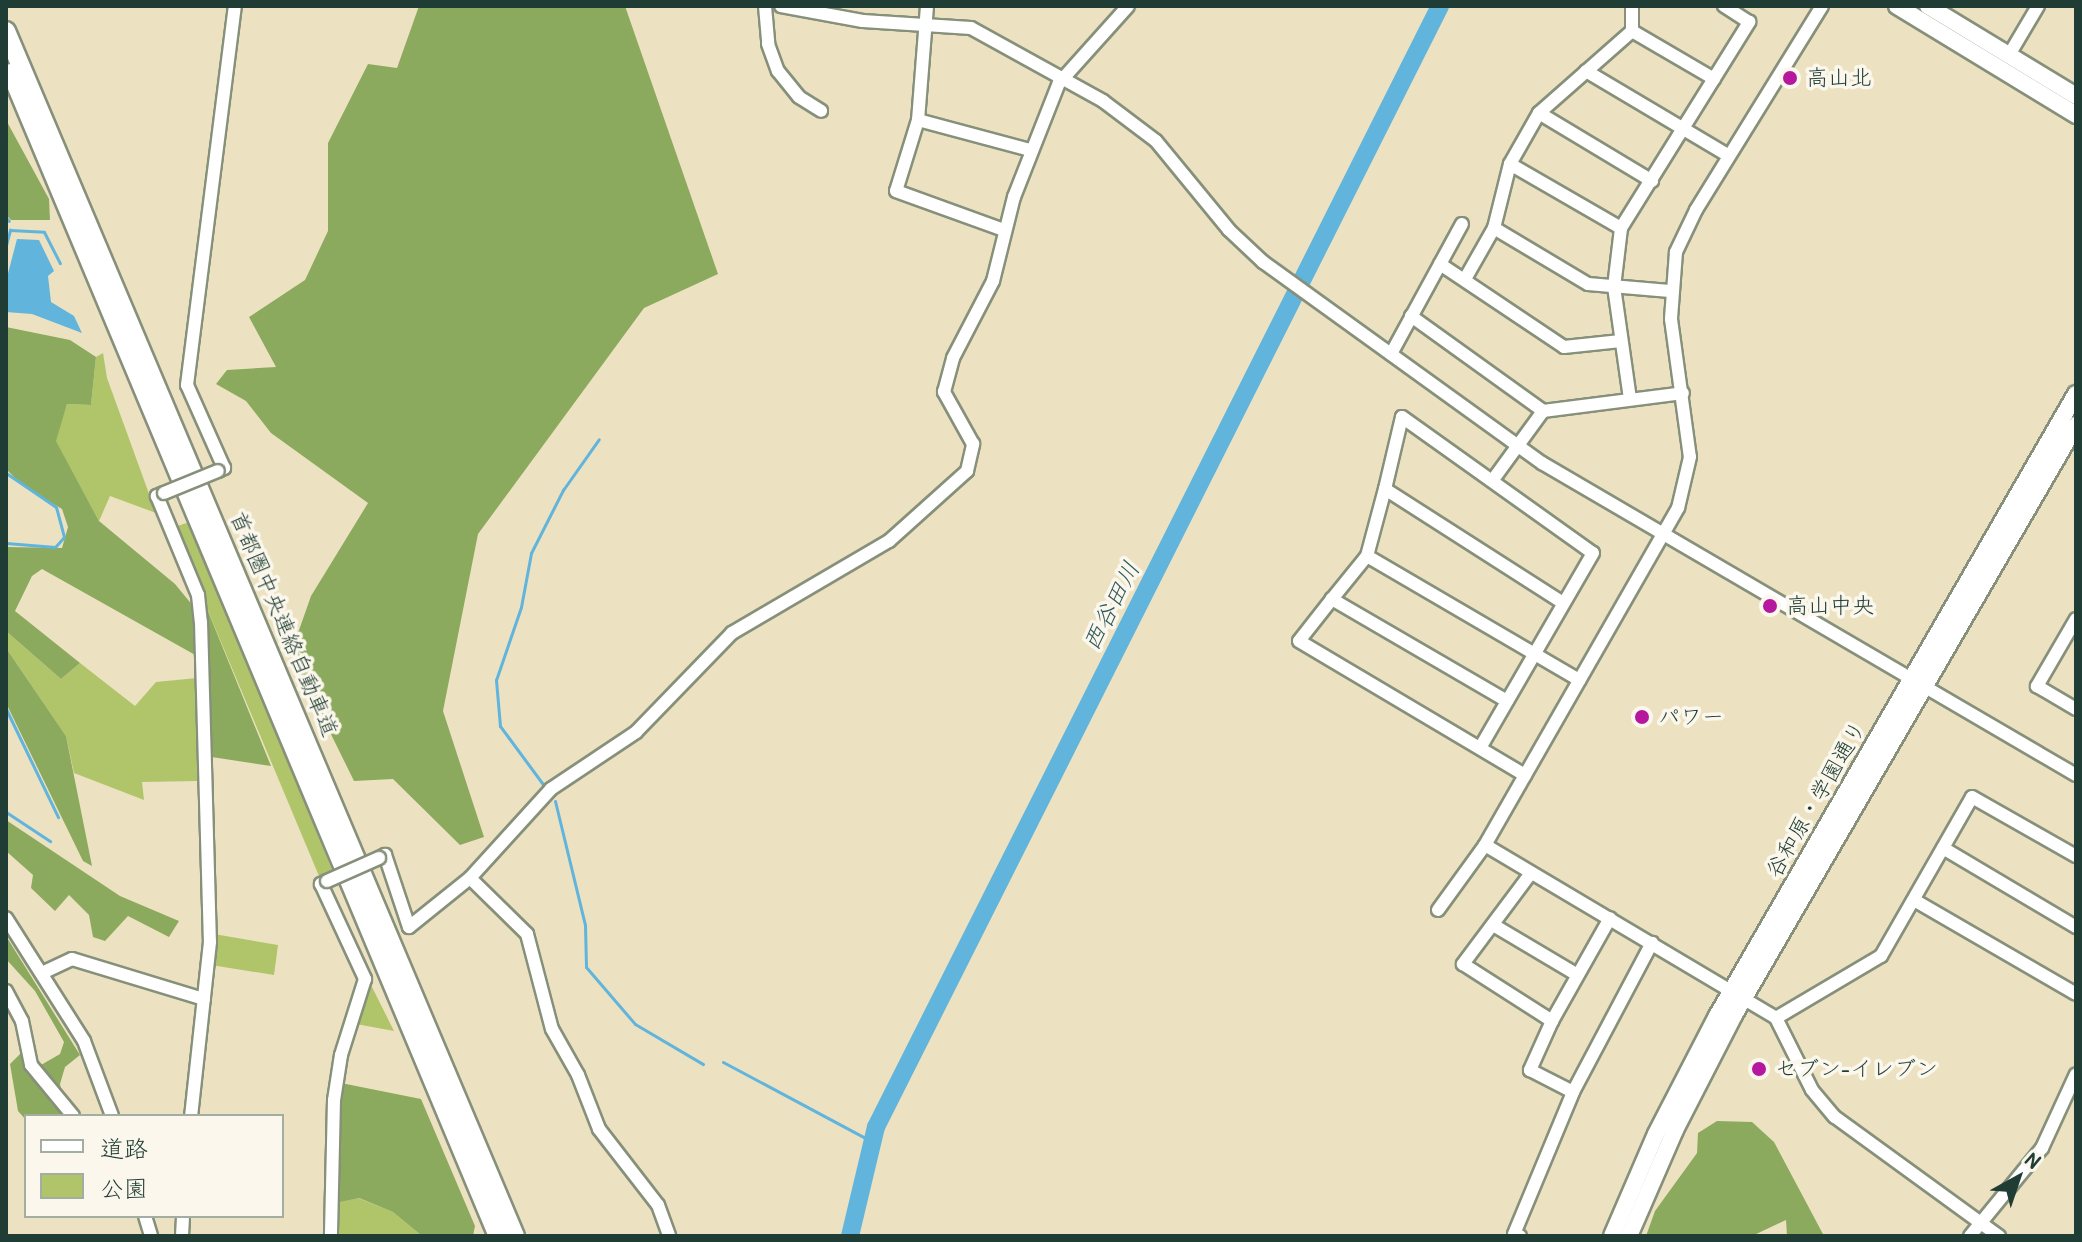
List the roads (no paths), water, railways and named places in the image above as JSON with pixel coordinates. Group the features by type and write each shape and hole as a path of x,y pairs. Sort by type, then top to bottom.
{"highway":[{"name":"首都圏中央連絡自動車道","path":"6,31 515,1236"},
{"name":"首都圏中央連絡自動車道","path":"6,60 498,1236"}],"main road":[{"path":"1897,6 2076,115"},
{"path":"1928,6 2076,96"},
{"name":"谷和原・学園通り","path":"1917,685 2076,394"},
{"name":"谷和原・学園通り","path":"1612,1236 1656,1134 1917,685 2076,425"},
{"name":"谷和原・学園通り","path":"1629,1236 1738,994"}],"street":[{"path":"191,1114 210,942 201,622 198,595 157,496 224,468 187,385 235,6"},
{"path":"765,6 768,44 778,71 799,97 821,111"},
{"path":"781,6 863,21 925,21 984,32 1062,78 1138,124 1237,238 1287,279 1518,446 1917,685 2076,775"},
{"path":"927,6 918,120 896,191 1004,230"},
{"path":"331,1236 334,1100 341,1055 365,979 321,884 385,855 409,927 470,878 551,789 636,732 732,633 889,541 967,471 973,444 944,392 953,358 993,281 1004,230 1030,150 1062,78 1128,6"},
{"path":"1465,279 1494,228 1510,164 1539,113 1632,31 1632,6"},
{"path":"1630,399 1614,287 1621,228 1749,22 1724,6"},
{"path":"1438,910 1485,845 1665,535 1684,491 1690,457 1670,291 1684,232 1822,6"},
{"path":"2009,55 2038,6"},
{"path":"1632,31 1714,79"},
{"path":"1586,71 1729,156"},
{"path":"1539,113 1652,181"},
{"path":"918,120 1030,150"},
{"path":"1510,164 1621,228"},
{"path":"1391,354 1462,224"},
{"path":"1494,228 1588,284 1670,291"},
{"path":"1440,264 1564,347 1621,341"},
{"path":"1411,316 1543,411 1683,393"},
{"path":"1492,481 1543,411"},
{"path":"1480,748 1593,553 1402,417 1367,556 1299,641 1525,775"},
{"path":"1385,489 1563,603"},
{"path":"1367,556 1579,680"},
{"path":"1332,599 1507,701"},
{"path":"2076,619 2037,686 2076,709"},
{"path":"1776,1018 1881,956 1972,797 2076,856"},
{"path":"1485,845 1776,1018 1812,1090 1835,1117 1976,1232 1996,1235"},
{"path":"1943,848 2076,927"},
{"path":"1531,873 1495,926 1463,964 1552,1021"},
{"path":"470,878 527,934 552,1029 578,1075 599,1129 653,1197 669,1236"},
{"path":"1914,900 2076,994"},
{"path":"6,918 84,1041 111,1114"},
{"path":"1573,1092 1530,1070 1576,974 1610,918"},
{"path":"1495,926 1576,974"},
{"path":"1520,1236 1514,1234 1573,1092 1652,943"},
{"path":"42,973 72,959 204,999"},
{"path":"6,991 22,1021 31,1065 71,1114"},
{"path":"1976,1232 2042,1148 2076,1073"}],"water":[{"path":"17,239 39,240 54,271 48,276 51,302 74,316 82,333 32,314 6,312 6,281"}],"waterway":[{"name":"西谷田川","path":"850,1236 876,1127 1440,6"},
{"path":"6,218 9,221"},
{"path":"6,245 10,230 44,232 60,263"},
{"path":"545,787 500,726 496,680 521,607 531,553 563,490 599,439"},
{"path":"6,473 56,507 64,537 55,547 6,543"},
{"path":"6,709 58,817"},
{"path":"555,801 585,925 586,967 635,1024 703,1064"},
{"path":"6,812 50,841"},
{"path":"723,1062 871,1141"}],"place":[{"name":"高山北","path":"1790,78"},
{"name":"高山中央","path":"1770,606"},
{"name":"パワー","path":"1642,717"},
{"name":"セブン-イレブン","path":"1759,1069"}]}
